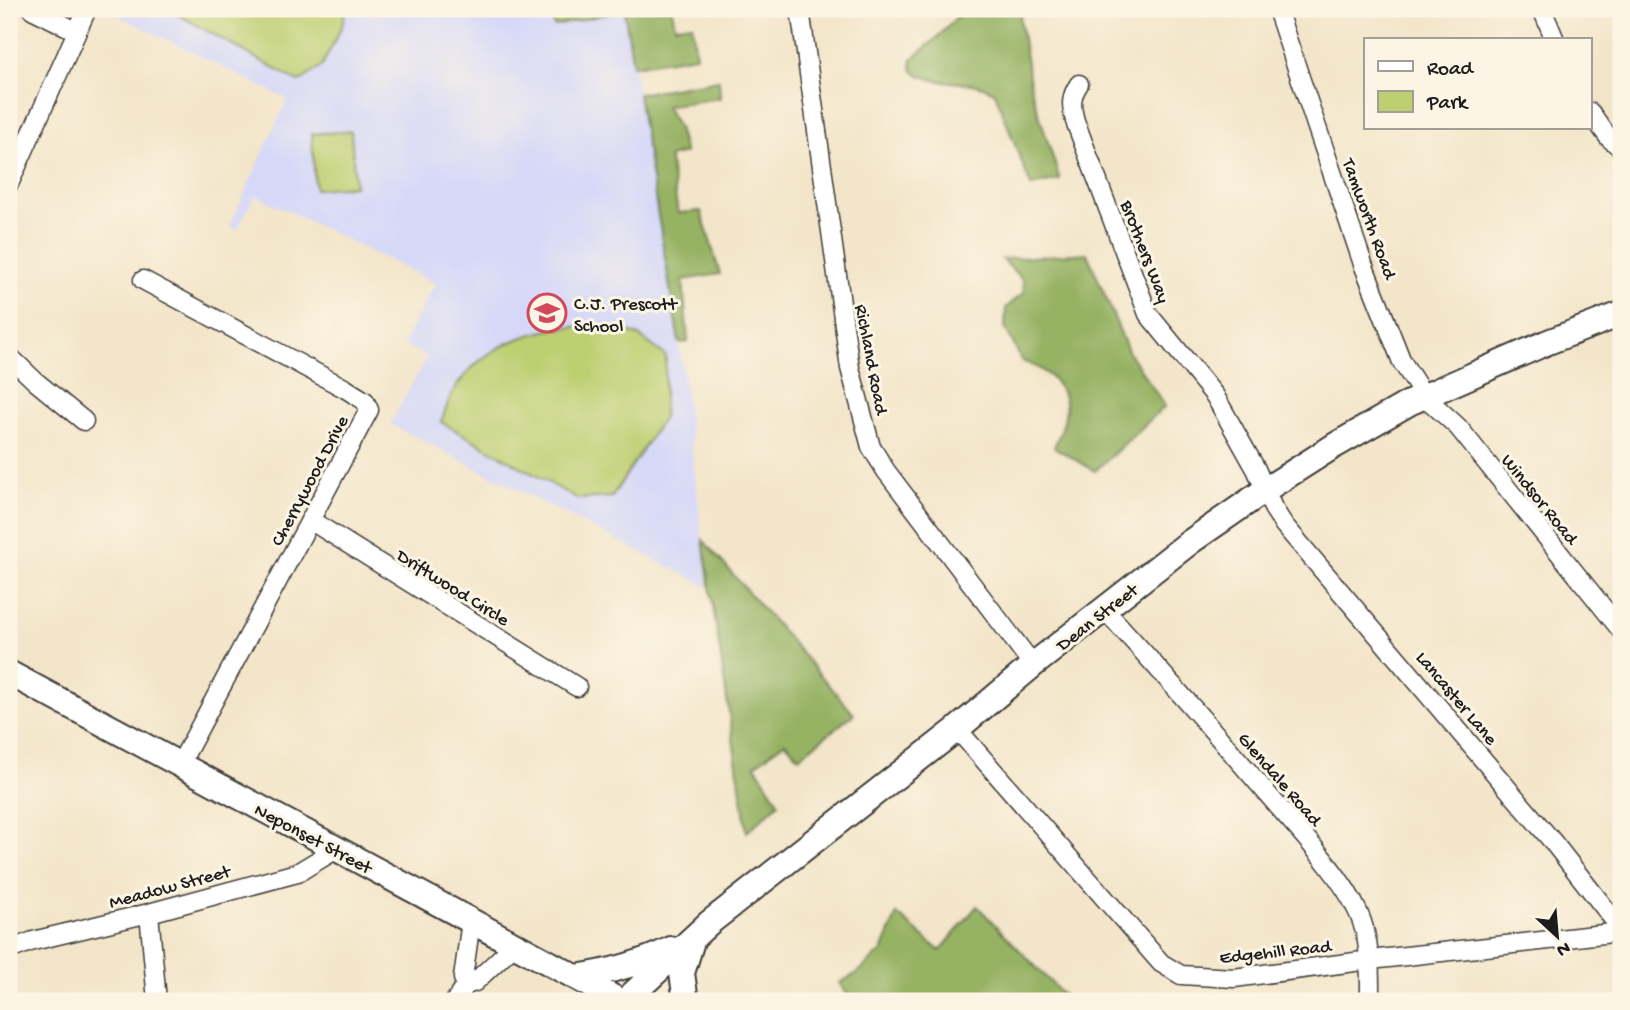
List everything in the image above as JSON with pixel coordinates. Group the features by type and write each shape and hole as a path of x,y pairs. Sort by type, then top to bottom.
{"main road":[{"name":"Dean Street","path":"622,1001 709,923 957,729 1034,664 1190,542 1265,490 1334,446 1423,396 1621,314"},
{"name":"Neponset Street","path":"9,673 335,850 392,877 622,1001"},
{"path":"575,977 614,971 653,958 694,937"},
{"path":"686,1001 682,972 694,937"}],"street":[{"path":"32,9 76,31"},
{"path":"10,179 87,9"},
{"name":"Richland Road","path":"800,9 850,368 871,447 886,471 1034,664"},
{"name":"Tamworth Road","path":"1277,9 1363,264 1402,362 1423,396"},
{"path":"1542,9 1554,38"},
{"name":"Brothers Way","path":"1079,84 1070,104 1075,121 1148,314 1215,396 1265,490"},
{"path":"1592,115 1621,149"},
{"name":"Cherrywood Drive","path":"143,280 365,401 369,410 180,764"},
{"path":"9,356 84,421"},
{"name":"Windsor Road","path":"1423,396 1458,428 1621,630"},
{"name":"Lancaster Lane","path":"1265,490 1284,525 1553,842 1621,930"},
{"name":"Driftwood Circle","path":"310,520 577,687"},
{"name":"Glendale Road","path":"1104,609 1181,693 1311,845 1358,911 1365,930 1370,960 1370,1001"},
{"name":"Edgehill Road","path":"957,729 1161,963 1181,975 1234,978 1621,930"},
{"name":"Meadow Street","path":"9,950 33,941 297,873 335,850"},
{"path":"149,913 157,1001"},
{"path":"466,985 463,978 471,921"},
{"path":"455,1001 466,985 475,982 514,945"}],"shaded area":[{"name":"C.J. Prescott School","path":"112,9 624,9 682,364 708,587 390,424 427,357 403,344 435,283 255,195 237,230 230,226 287,99 111,12"}],"green space":[{"path":"168,9 346,9 342,26 322,66 299,82"},
{"path":"550,9 620,9 620,11 554,26"},
{"path":"624,9 672,9 675,26 692,24 696,56 633,66"},
{"path":"964,9 1021,9 1020,20 1031,89 1060,180 1031,186 995,93 975,85 934,80 913,71 911,60 939,36"},
{"path":"719,80 720,98 666,106 678,128 685,153 669,157 678,213 701,211 720,274 683,280 688,342 679,343 638,94"},
{"path":"351,131 355,186 315,189 312,134"},
{"path":"1087,253 1129,353 1165,406 1095,471 1054,447 1064,421 1064,400 1056,382 1049,375 1022,361 1005,327 1006,308 1024,292 1023,280 1002,259"},
{"path":"605,325 638,335 666,356 663,418 612,497 578,499 441,422 453,392 467,373 500,347 540,332"},
{"path":"703,540 854,714 799,757 785,742 755,765 779,803 747,832"},
{"path":"977,906 1069,1001 852,1001 839,983 856,974 882,951 897,914 940,951"}],"place":[{"name":"C.J. Prescott School","path":"547,313"}]}
